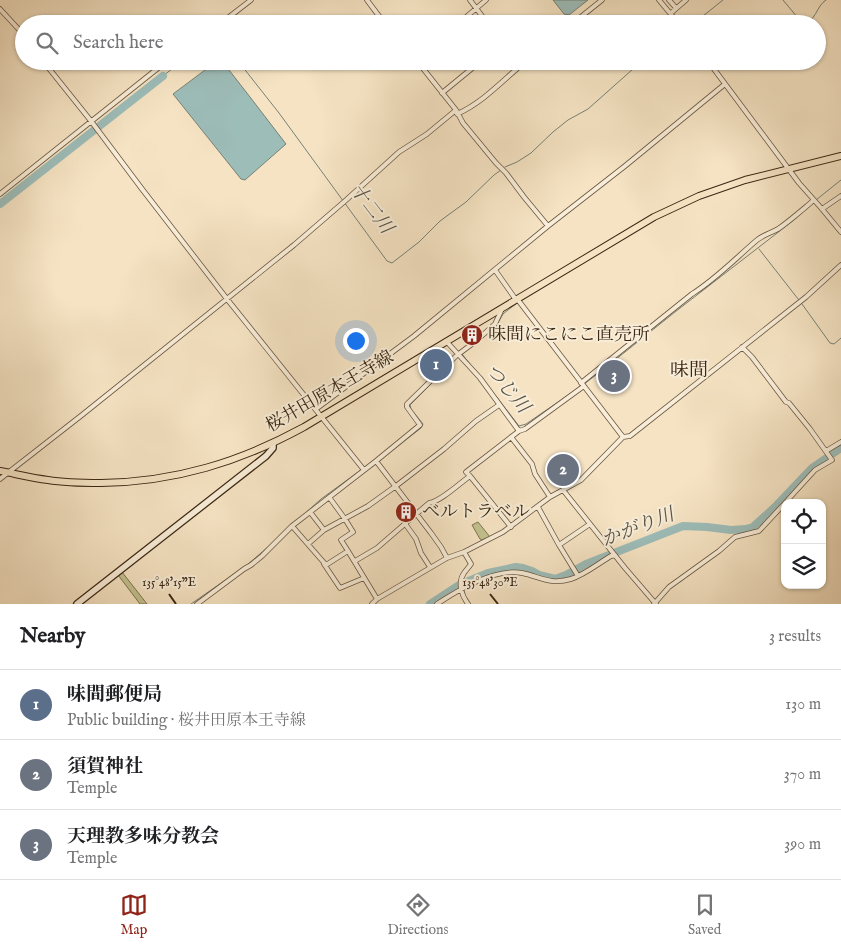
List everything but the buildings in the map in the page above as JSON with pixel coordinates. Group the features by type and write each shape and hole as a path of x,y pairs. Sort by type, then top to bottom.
{"main road":[{"name":"桜井田原本王寺線","path":"0,471 74,483 108,483 176,476 227,462 273,443 304,427 516,298 627,232 672,208 722,187 788,168 841,156"}],"street":[{"path":"232,15 251,0"},
{"path":"367,0 378,15"},
{"path":"470,0 481,15"},
{"path":"468,15 486,0"},
{"path":"583,15 602,0"},
{"path":"659,0 671,13 686,0"},
{"path":"669,0 676,8"},
{"path":"0,10 15,26"},
{"path":"50,70 92,121 227,299 364,470"},
{"path":"0,194 155,70"},
{"path":"424,70 496,164 506,172 548,226"},
{"path":"442,93 470,70"},
{"path":"0,479 294,245 399,152 456,112 464,111 492,91 516,70"},
{"path":"715,70 799,183 841,232"},
{"path":"316,409 414,336 725,84"},
{"path":"822,209 841,196"},
{"path":"511,527 466,472 582,385 704,286 759,238 776,230 814,200"},
{"path":"372,604 377,598 447,558 464,552 503,532 550,498 581,480 623,437 630,436 806,296 841,265"},
{"path":"494,270 623,437"},
{"path":"197,604 251,565 292,526 420,425 407,407 407,404 458,354 495,324 502,308"},
{"path":"446,341 480,378 519,431"},
{"path":"742,347 752,356 832,460 815,470 789,499"},
{"path":"308,544 324,530 368,506 396,486 499,404"},
{"path":"511,437 532,464 535,474 550,498"},
{"path":"826,451 841,442"},
{"path":"77,604 266,456 273,448 273,443"},
{"path":"376,461 432,533 447,558"},
{"path":"355,561 377,548 429,503 434,502 470,476"},
{"path":"563,490 655,604 669,587 735,538 759,531 781,507"},
{"path":"329,498 353,532 341,540 377,598"},
{"path":"538,507 578,576"},
{"path":"310,512 324,530"},
{"path":"406,524 416,539 421,553 430,568"},
{"path":"559,545 590,524"},
{"path":"292,526 323,562 340,588 364,578"},
{"path":"323,562 326,564 348,551"},
{"path":"464,552 471,564 461,579 462,595 468,604"},
{"path":"437,604 482,579 504,573 521,573 552,581 570,579 615,555"}],"green space":[{"path":"478,522 490,537 480,539 472,525"},
{"path":"122,572 147,604 140,604 118,575"}],"water":[{"path":"553,0 588,0 569,15 564,14"},
{"path":"205,70 229,70 286,144 245,180 241,179 173,94"}],"waterway":[{"name":"十二川","path":"704,15 723,0"},
{"name":"十二川","path":"783,0 796,15"},
{"name":"十二川","path":"814,15 826,0"},
{"name":"十二川","path":"163,76 171,70"},
{"name":"十二川","path":"245,70 279,113 387,261 392,263 419,242 440,221 466,202 501,170"},
{"name":"十二川","path":"505,167 531,153 568,120 588,109 632,70"},
{"name":"十二川","path":"0,204 163,76"},
{"path":"816,200 841,180"},
{"name":"つじ川","path":"583,385 804,211"},
{"path":"759,249 830,343 834,344 841,338"},
{"path":"462,354 495,328 503,314 517,303"},
{"name":"つじ川","path":"462,354 470,364"},
{"name":"つじ川","path":"394,449 421,428 423,424 410,405 459,356"},
{"name":"つじ川","path":"496,396 519,426 526,424 580,387"},
{"name":"かがり川","path":"430,604 459,585 488,573 516,567 555,579 586,564 683,526 731,530 753,527 812,468 841,448"},
{"name":"つじ川","path":"301,517 321,499 361,470"},
{"name":"つじ川","path":"191,604 247,565 268,547"}],"place":[{"name":"味間にこにこ直売所","path":"472,335"},
{"name":"味間郵便局","path":"436,365"},
{"name":"天理教多味分教会","path":"614,376"},
{"name":"須賀神社","path":"563,470"},
{"name":"ベルトラベル","path":"406,512"}],"district":[{"name":"味間","path":"689,371"}]}
